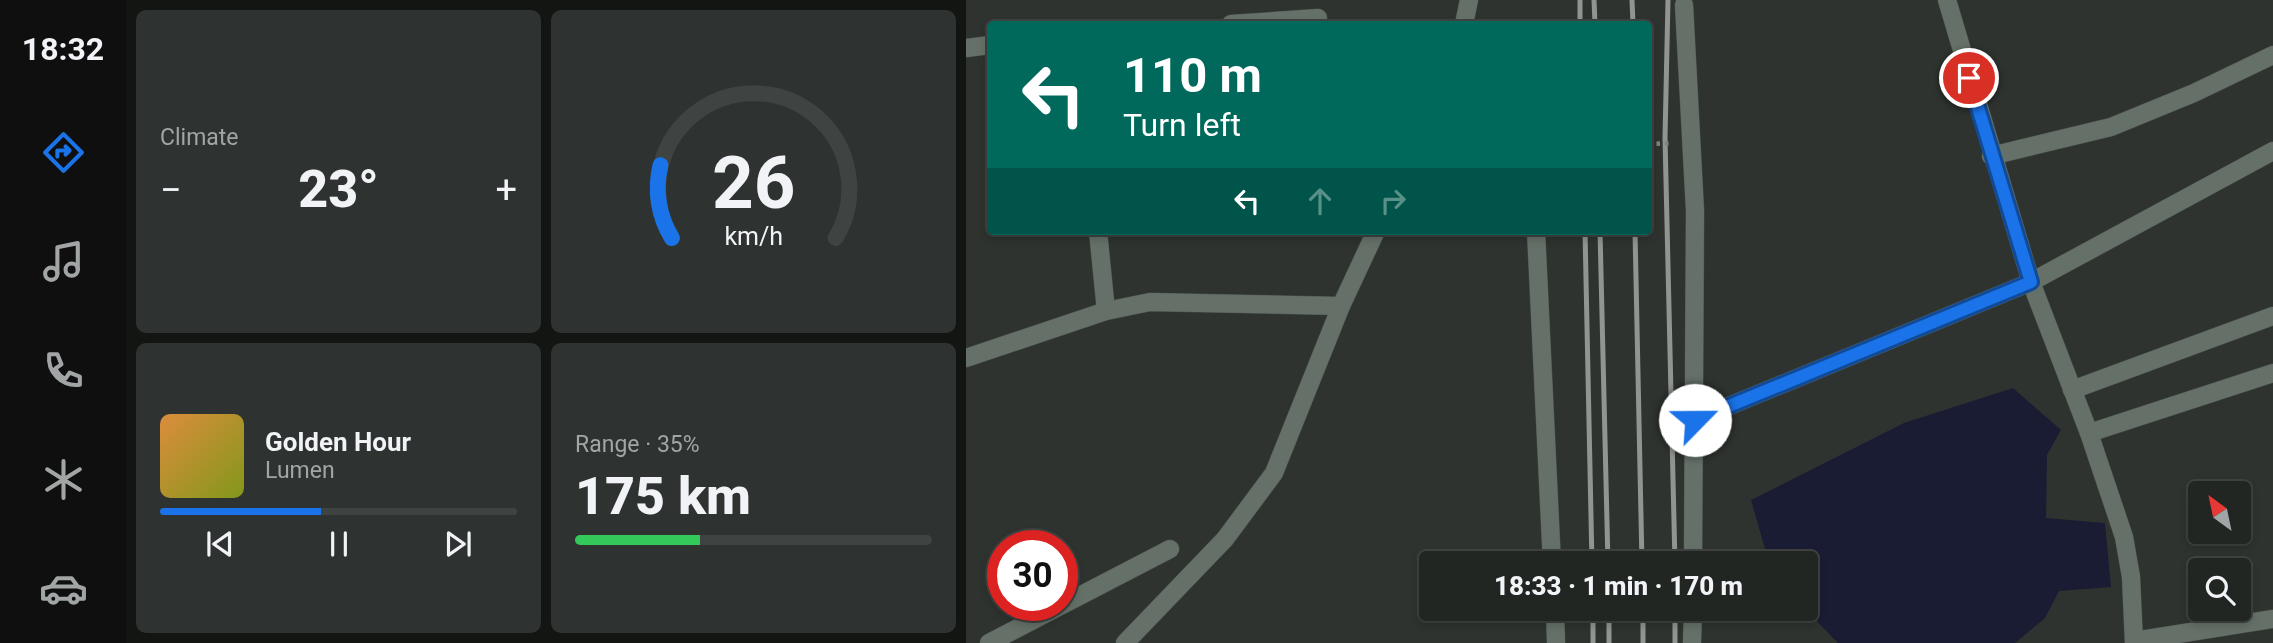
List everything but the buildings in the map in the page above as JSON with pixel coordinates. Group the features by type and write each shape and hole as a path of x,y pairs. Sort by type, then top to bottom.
{"street":[{"path":"1313,0 1319,21"},
{"path":"1465,21 1469,0"},
{"path":"1947,0 1991,156 2031,282 2089,433 2124,537 2131,577 2134,642 2273,619"},
{"path":"1684,5 1695,211 1693,551"},
{"path":"966,48 987,45"},
{"path":"1991,156 2111,127 2194,93 2273,55"},
{"path":"1695,420 2031,282 2273,151"},
{"path":"1098,235 1106,311"},
{"path":"1125,643 1216,549 1274,473 1341,306 1374,235"},
{"path":"1536,235 1551,551"},
{"path":"966,358 1106,311 1150,302 1341,306"},
{"path":"2072,390 2273,316"},
{"path":"2089,433 2273,373"},
{"path":"989,643 1170,549"},
{"path":"1555,621 1556,643"},
{"path":"1692,643 1693,621"}],"path":[{"path":"1652,144 1673,143"}],"water":[{"path":"2013,388 2061,430 2047,455 2046,518 2105,523 2111,587 2059,591 2045,618 2015,643 1838,643 1817,621 1818,551 1766,551 1751,500 1904,423"}],"railway":[{"path":"1580,0 1580,21"},
{"path":"1594,0 1595,21"},
{"path":"1632,0 1633,21"},
{"path":"1668,0 1665,138 1675,551"},
{"path":"1585,235 1592,551"},
{"path":"1600,235 1608,551"},
{"path":"1635,235 1642,551"},
{"path":"1593,621 1593,643"},
{"path":"1609,621 1609,643"},
{"path":"1643,621 1643,643"},
{"path":"1675,621 1675,643"}],"route":[{"path":"1695,420 2031,282 1969,78"}]}
